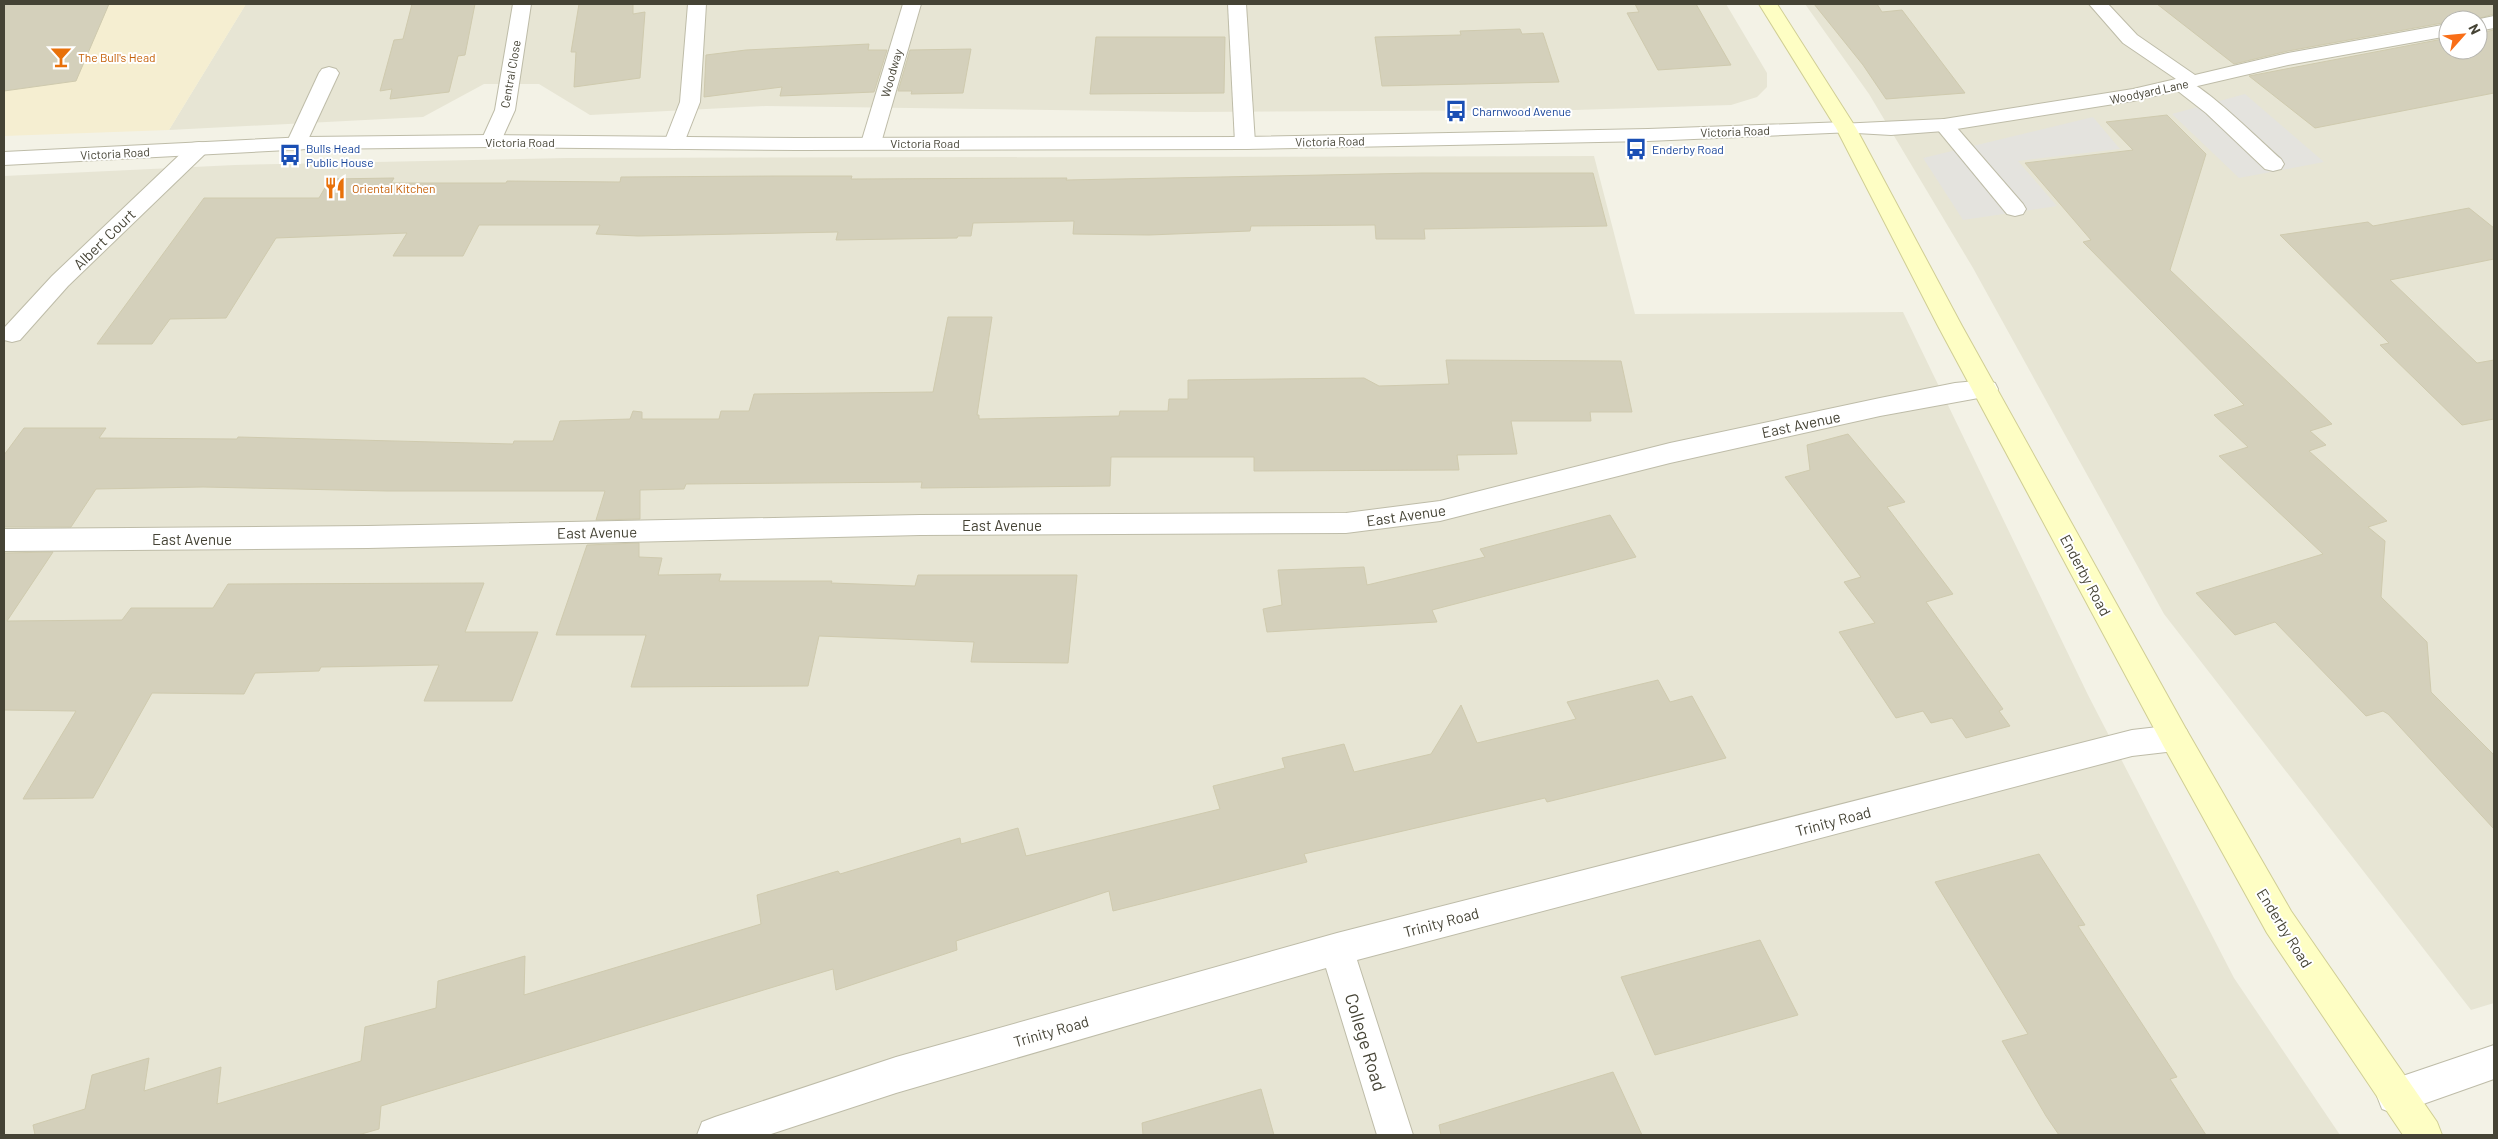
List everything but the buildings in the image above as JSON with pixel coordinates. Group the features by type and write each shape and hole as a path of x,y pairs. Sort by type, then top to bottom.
{"main road":[{"name":"Enderby Road","path":"1768,4 1846,128 2175,738 2279,922 2395,1096 2424,1135"}],"street":[{"name":"Central Close","path":"491,141 505,110 522,4"},
{"path":"674,143 690,102 697,4"},
{"name":"Woodway","path":"871,143 912,4"},
{"path":"1237,4 1245,142"},
{"path":"2098,4 2130,39 2187,83 2273,164"},
{"name":"Woodyard Lane","path":"1846,128 1944,125 2133,96 2288,59 2438,32"},
{"path":"296,144 329,72"},
{"path":"1944,125 2015,209"},
{"name":"Victoria Road","path":"4,159 296,144 491,141 674,143 1245,142 1648,135 1846,128"},
{"name":"Albert Court","path":"12,334 60,281 199,148"},
{"name":"East Avenue","path":"4,540 378,537 920,525 1346,523 1440,511 1680,451 1880,407 1956,392 1986,389"},
{"name":"Trinity Road","path":"715,1135 896,1075 1337,949 2132,743 2175,738"},
{"name":"College Road","path":"1337,949 1394,1135"},
{"path":"2395,1096 2494,1062"}],"shaded area":[{"path":"105,4 246,4 169,130 4,136 4,26 29,23 34,12"},
{"path":"246,4 1726,4 1767,73 1767,87 1757,97 1731,105 1575,110 1192,112 766,106 590,115 539,84 484,84 423,117 169,130"},
{"path":"1805,4 2494,4 2494,1003 2471,1010 2164,614 1973,268 1869,94"},
{"path":"2245,94 2324,162 2239,178 2172,114"},
{"path":"2093,117 2120,149 2018,161 2057,206 1963,220 1923,158"},
{"path":"1594,156 1635,314 1903,312 2088,695 2234,978 2340,1135 4,1135 4,176 235,165 567,158"}],"place":[{"name":"The Bull's Head","path":"61,57"},
{"name":"Charnwood Avenue","path":"1456,111"},
{"name":"Enderby Road","path":"1636,149"},
{"name":"Bulls Head Public House","path":"290,155"},
{"name":"Oriental Kitchen","path":"335,188"}]}
